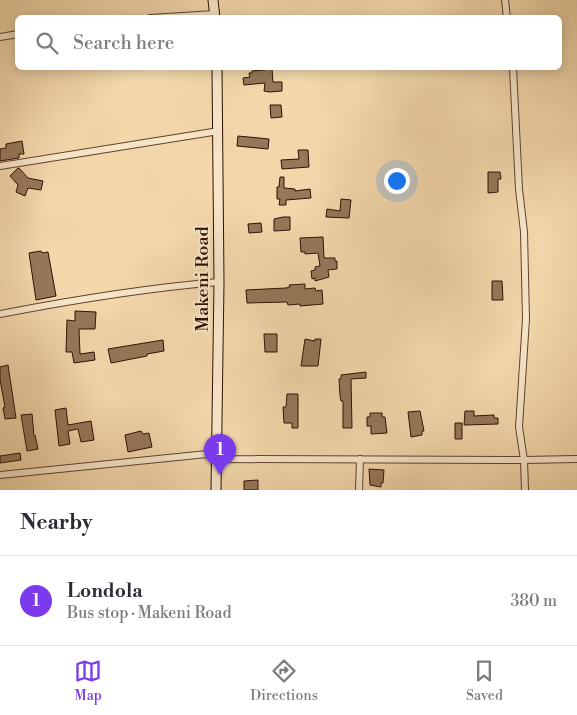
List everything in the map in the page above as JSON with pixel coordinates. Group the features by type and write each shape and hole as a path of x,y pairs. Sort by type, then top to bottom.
{"main road":[{"path":"214,0 215,15"},
{"name":"Makeni Road","path":"216,490 219,282 217,70"}],"street":[{"path":"504,0 506,15"},
{"path":"0,37 15,34"},
{"path":"513,70 519,189 524,232 526,319 519,427 524,460 525,490"},
{"path":"0,166 219,131"},
{"path":"0,314 80,299 219,282"},
{"path":"0,476 217,456 360,459 577,459"},
{"path":"359,490 360,459"}],"building":[{"path":"272,70 273,82 282,82 282,91 264,91 265,83 244,85 243,78 250,77 249,73 252,73 252,71"},
{"path":"270,105 281,105 282,117 271,118"},
{"path":"238,136 269,139 268,149 237,146"},
{"path":"22,141 24,154 19,154 19,158 0,161 0,149 6,148 6,144"},
{"path":"298,150 308,150 309,167 282,169 281,160 299,159"},
{"path":"18,168 28,178 43,181 41,190 28,188 25,196 16,192 18,185 10,176"},
{"path":"488,172 500,172 501,179 498,179 498,192 488,193"},
{"path":"280,177 284,177 284,188 295,189 295,191 310,189 311,198 286,200 286,205 279,205 280,199 277,199 277,187 279,187"},
{"path":"341,199 351,200 349,218 326,217 327,209 340,211"},
{"path":"290,217 290,230 274,231 274,219"},
{"path":"261,223 262,232 249,233 248,224"},
{"path":"323,237 324,258 335,258 337,269 328,270 329,277 315,281 315,278 312,279 311,271 315,270 315,267 320,266 318,253 305,254 305,252 301,252 300,238"},
{"path":"41,251 42,253 48,252 56,296 36,300 29,253"},
{"path":"492,281 502,281 503,300 492,300"},
{"path":"305,284 305,289 315,288 316,291 322,290 323,304 300,306 300,304 288,305 287,302 247,303 246,290 286,288 290,287 289,285"},
{"path":"75,311 96,312 95,329 79,329 80,354 94,352 95,360 74,363 72,352 66,352 67,320 75,321"},
{"path":"264,334 277,334 277,352 265,352"},
{"path":"305,339 315,341 315,339 321,339 318,366 301,366"},
{"path":"163,340 164,351 111,363 108,349"},
{"path":"8,365 16,418 5,419 0,367"},
{"path":"366,372 366,378 351,379 352,428 343,428 343,401 341,401 339,379 341,379 341,375"},
{"path":"287,394 298,394 298,428 292,428 292,423 284,423 283,407 286,407"},
{"path":"66,408 68,425 91,421 94,440 81,442 78,429 68,431 70,444 59,446 55,410"},
{"path":"420,411 424,431 422,431 422,435 411,437 408,412"},
{"path":"465,411 474,411 474,416 494,415 494,418 498,418 498,424 464,425"},
{"path":"370,413 382,413 382,417 385,417 387,433 371,434 371,426 367,426 367,417 370,417"},
{"path":"32,414 34,436 38,449 27,451 21,415"},
{"path":"455,423 462,423 462,439 455,439"},
{"path":"141,431 143,434 149,433 152,447 128,452 125,435"},
{"path":"20,453 21,460 0,463 0,456"},
{"path":"369,469 384,470 381,487 370,485"},
{"path":"258,480 258,490 244,490 244,481"}],"place":[{"name":"Londola","path":"220,475"}]}
